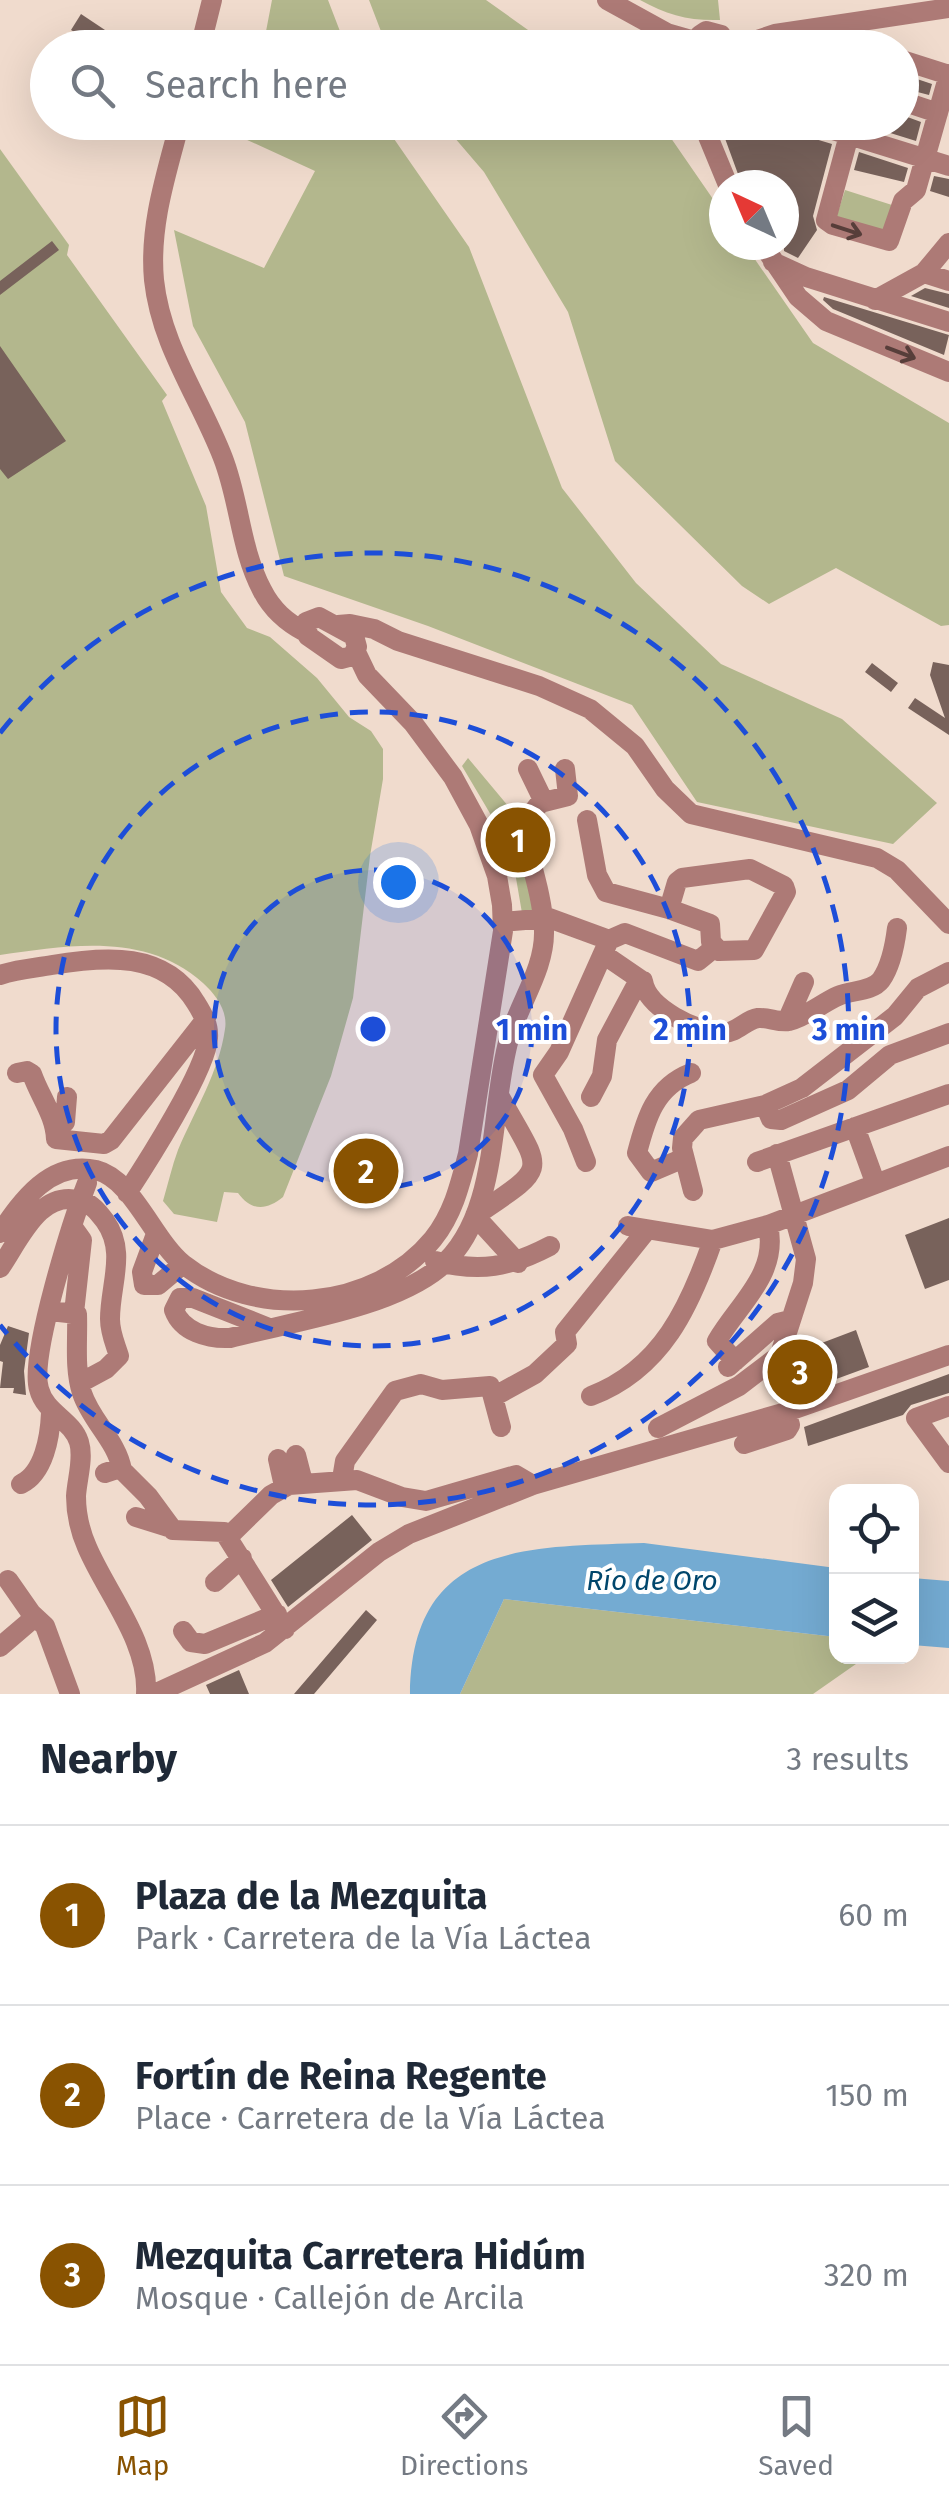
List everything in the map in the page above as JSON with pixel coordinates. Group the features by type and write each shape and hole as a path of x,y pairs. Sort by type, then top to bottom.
{"street":[{"path":"204,30 212,0"},
{"path":"607,0 662,30"},
{"path":"802,30 949,8"},
{"path":"848,140 826,220 886,242 904,201 916,190 949,74 919,65"},
{"path":"919,107 938,113"},
{"path":"176,140 154,232 158,306 173,352 223,458 246,554 262,590 280,615 310,624 362,626 398,642 539,686 590,709 623,734 673,798 691,814 876,858 898,870 949,924"},
{"path":"709,140 722,170"},
{"path":"863,140 949,166"},
{"path":"875,300 924,273 949,243"},
{"path":"772,260 784,280 814,312 854,335 949,372"},
{"path":"781,260 822,282 949,322"},
{"path":"924,273 949,281"},
{"path":"814,312 822,282"},
{"path":"270,1328 298,1310 390,1276 421,1252 445,1222 460,1187 503,922 488,846 467,800 433,748 351,653 310,624"},
{"path":"338,626 354,636 351,653"},
{"path":"351,653 378,641 398,642"},
{"path":"528,769 544,802"},
{"path":"488,846 522,826 536,807 568,796 565,769"},
{"path":"587,820 597,875 606,892 710,924 714,948"},
{"path":"0,1233 21,1202 58,1173 87,1169 114,1179 183,1264 226,1290 278,1300 298,1310 376,1300 444,1264 475,1216 489,1167 508,1040 539,960 544,931 522,826"},
{"path":"668,909 677,882 690,876 750,869 784,886 784,899 771,915 754,950 714,948"},
{"path":"503,922 542,918 606,947 641,980 644,990 661,1009 709,1030 731,1031 753,1019 787,1021 838,996 876,985 895,944 896,928"},
{"path":"586,1162 574,1129 543,1075 559,1052 606,947 625,933 698,961 714,948"},
{"path":"0,975 94,958 138,962 160,967 178,980 206,1019 205,1052 127,1193"},
{"path":"694,1191 684,1158 683,1138 699,1120 765,1105 814,1080 895,1016 918,988 949,972"},
{"path":"591,1097 602,1076 607,1040 641,980"},
{"path":"787,1021 804,982"},
{"path":"16,1073 32,1074 56,1134 100,1152 206,1019"},
{"path":"765,1105 771,1120 781,1120 848,1090 890,1056 949,1033"},
{"path":"684,1158 651,1172 637,1152 657,1096 691,1072"},
{"path":"744,1444 787,1430 790,1425 793,1410 782,1354 806,1259 796,1214 767,1158 949,1094"},
{"path":"56,1134 66,1116 67,1097"},
{"path":"475,1216 530,1178 534,1167 532,1156 500,1097"},
{"path":"854,1127 875,1182"},
{"path":"495,1396 535,1374 567,1344 565,1332 637,1228 713,1240 768,1225 949,1156"},
{"path":"80,1194 37,1366 37,1383 52,1413 78,1439 76,1500 82,1533 144,1662 146,1694"},
{"path":"0,1268 44,1207 54,1200 80,1194"},
{"path":"80,1194 97,1210 114,1236 117,1267 110,1318 112,1340 119,1356 106,1369 80,1383"},
{"path":"475,1216 518,1262"},
{"path":"768,1225 770,1249 763,1272 749,1298 716,1341 730,1364 778,1323 790,1320"},
{"path":"72,1226 82,1240 74,1314"},
{"path":"156,1234 146,1262 166,1278 183,1264"},
{"path":"591,1396 626,1379 672,1332 696,1290 713,1240"},
{"path":"421,1252 444,1264 493,1267 518,1262 550,1246"},
{"path":"50,1311 78,1315 80,1383 92,1415 116,1452 113,1472 145,1510 173,1530 218,1529 228,1537 281,1621"},
{"path":"658,1428 739,1386 782,1354"},
{"path":"154,1694 235,1659 281,1621 394,1542 533,1485 793,1410 949,1355"},
{"path":"342,1479 345,1462 395,1391 421,1384 442,1390 488,1386 495,1396 501,1427"},
{"path":"947,1456 916,1418 949,1406"},
{"path":"22,1487 34,1475 50,1435 52,1413"},
{"path":"228,1537 278,1488 287,1457"},
{"path":"278,1488 342,1479 367,1482 391,1494 426,1501 516,1474 533,1485"},
{"path":"145,1510 164,1483"},
{"path":"215,1582 242,1558"},
{"path":"8,1580 48,1631 70,1694"},
{"path":"0,1647 35,1618"},
{"path":"184,1631 191,1642 205,1644 281,1621"},
{"path":"144,1662 178,1684"}],"green space":[{"path":"272,0 328,0 339,30 266,30"},
{"path":"369,0 486,0 528,30 380,30"},
{"path":"640,0 718,0 720,20 679,16"},
{"path":"247,140 395,140 469,247 562,488 636,583 721,664 842,719 937,803 893,844 697,802 632,705 428,626 284,576 245,422 193,326 174,230 264,268 315,171"},
{"path":"457,140 672,140 709,193 709,260 755,260 813,343 949,423 949,625 941,626 836,568 769,604 742,586 615,461 568,312 484,172"},
{"path":"0,149 69,245 67,255 167,395 162,401 206,506 221,592 247,628 270,637 317,678 349,717 371,731 383,749 383,779 353,998 331,1076 283,1197 260,1207 238,1193 224,1192 217,1222 174,1214 163,1201 178,1150 222,1045 225,1016 212,993 181,967 132,949 80,946 0,955"},
{"path":"845,190 892,205 883,233 836,218"},
{"path":"468,758 529,831 550,910 522,913 511,849 462,766"},
{"path":"504,1599 829,1636 829,1664 856,1664 813,1694 460,1694"}],"water":[{"name":"Río de Oro","path":"644,1543 829,1567 829,1636 504,1599 460,1694 410,1694 416,1644 431,1607 454,1580 484,1563 519,1552"},
{"path":"919,1579 949,1581 949,1648 919,1646"}],"building":[{"path":"81,14 105,30 71,30"},
{"path":"919,80 932,84 929,95 919,92"},
{"path":"726,140 819,140 832,144 813,216 817,230 799,257 799,170 737,170"},
{"path":"859,152 908,168 904,182 854,170"},
{"path":"934,176 949,179 949,197 930,191"},
{"path":"52,241 59,250 0,295 0,281"},
{"path":"925,288 949,294 949,308 911,296"},
{"path":"824,297 949,335 944,355 833,309"},
{"path":"0,346 66,441 8,479 0,469"},
{"path":"933,662 949,665 949,735 908,708 915,698 945,718 930,675"},
{"path":"872,663 898,683 891,692 865,672"},
{"path":"366,1159 378,1171 366,1183 354,1171"},
{"path":"949,1218 949,1280 925,1289 905,1235"},
{"path":"8,1326 29,1333 24,1371 26,1395 13,1393 14,1388 0,1388 0,1345"},
{"path":"856,1330 869,1367 809,1389 798,1352"},
{"path":"949,1374 949,1393 911,1405 903,1415 808,1446 804,1427"},
{"path":"352,1515 372,1540 288,1607 271,1580"},
{"path":"366,1610 377,1620 314,1694 294,1694"},
{"path":"239,1670 249,1694 210,1694 206,1685"}],"place":[{"name":"Plaza de la Mezquita","path":"518,840"},
{"name":"Fortín de Reina Regente","path":"366,1171"},
{"name":"Mezquita Carretera Hidúm","path":"800,1372"}]}
